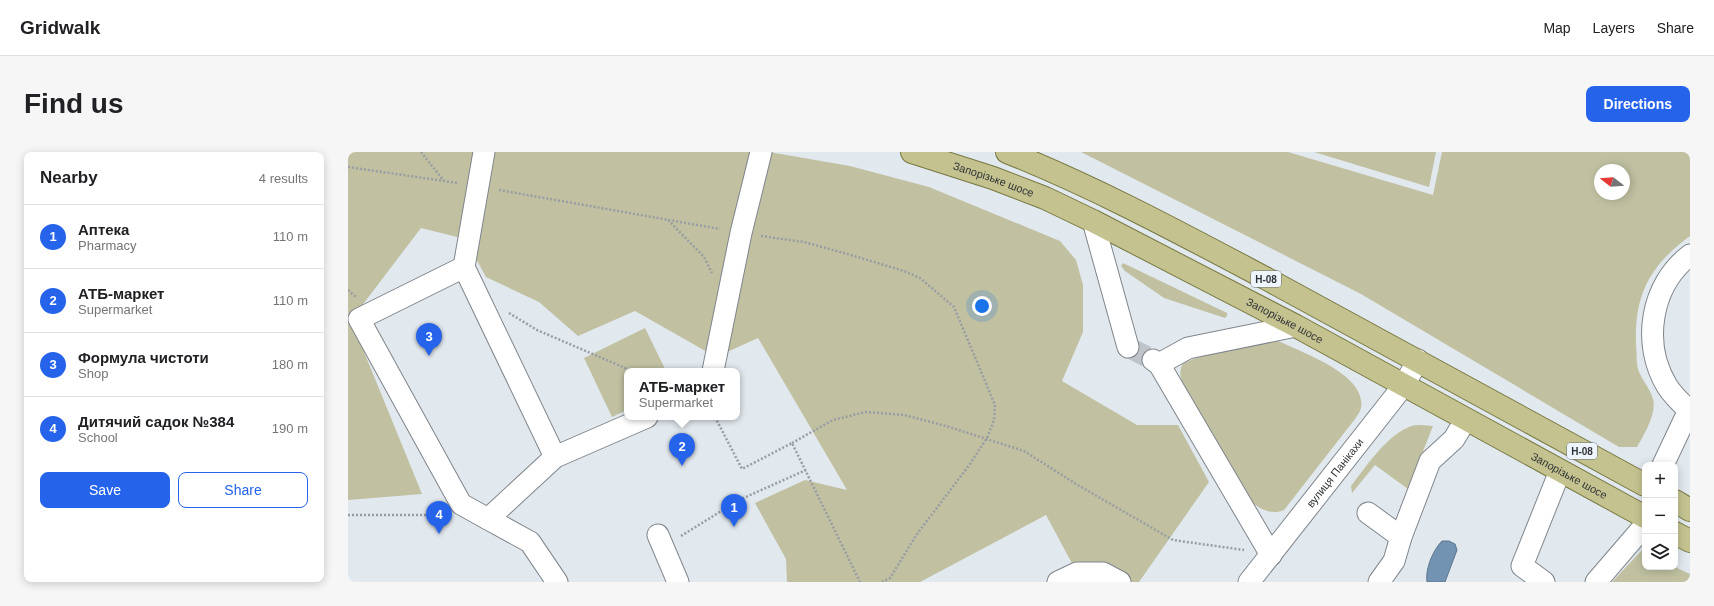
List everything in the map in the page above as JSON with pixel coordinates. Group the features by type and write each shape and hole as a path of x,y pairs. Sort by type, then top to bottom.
{"main road":[{"name":"Запорізьке шосе","path":"912,152 993,178 1045,198 1093,221 1296,326 1642,515"},
{"name":"Н-08","path":"1008,152 1056,172 1113,199 1418,360 1642,483"},
{"path":"1678,503 1690,510"},
{"path":"1678,535 1690,541"}],"street":[{"path":"484,152 464,267 556,457"},
{"path":"714,368 741,233 761,152"},
{"path":"1093,221 1128,347"},
{"path":"1664,462 1690,411 1667,386 1654,356 1652,323 1660,291 1679,264 1690,255"},
{"path":"464,267 359,319 461,504 530,542 558,582"},
{"path":"1271,555 1156,362 1188,348 1296,326"},
{"name":"вулиця Панікахи","path":"1249,582 1404,385 1418,360"},
{"path":"1379,582 1394,561 1400,537 1430,461 1454,439 1466,419"},
{"path":"488,519 556,457 640,420"},
{"path":"1544,582 1522,566 1560,471"},
{"path":"1368,513 1400,537"},
{"path":"1596,582 1642,528"},
{"path":"668,536 678,582"},
{"path":"1058,582 1077,573 1103,573 1120,582"}],"path":[{"path":"421,152 445,181"},
{"path":"348,167 478,186 741,233 804,242 904,271 920,278 954,307 995,405 994,420 987,438 970,464 917,534 890,578 882,582"},
{"path":"668,220 704,256 727,305"},
{"path":"503,309 537,330 625,368"},
{"path":"717,420 742,469 833,420 866,412 904,415 987,438 1024,451 1076,484 1173,540 1244,549 1244,556"},
{"path":"792,443 860,582"},
{"path":"668,536 739,500 806,470"},
{"path":"348,515 432,515 461,504"}],"green space":[{"path":"348,152 769,152 850,166 929,187 1060,241 1076,260 1083,285 1083,332 1062,381 1137,425 1178,425 1209,482 1139,582 1082,582 1046,515 920,582 787,582 786,559 755,503 805,480 847,490 758,338 716,357 635,311 578,336 539,302 486,277 465,239 421,228 351,320 422,494 348,500"},
{"path":"1081,152 1288,152 1433,195 1442,152 1690,152 1690,236 1664,258 1655,270 1647,283 1638,311 1636,327 1637,366 1639,373 1652,395 1654,405 1652,417 1637,447 1619,447 1361,294"},
{"path":"1314,152 1436,152 1429,187"},
{"path":"1123,263 1227,313 1227,316 1225,318 1164,298 1125,271 1121,266"},
{"path":"645,328 665,368 624,368 624,411 612,417 584,358"},
{"path":"1253,337 1276,340 1334,368 1355,386 1360,397 1361,408 1355,419 1284,510 1279,512 1270,512 1265,510 1248,499 1183,386 1180,371 1183,363"},
{"path":"1412,426 1433,426 1408,489 1375,465 1352,493 1351,486 1369,462 1392,437 1400,431"},
{"path":"1642,550 1642,570 1678,570 1678,568 1690,574 1690,582 1612,582"}],"water":[{"path":"1442,541 1449,541 1455,544 1457,550 1445,582 1427,582 1427,571 1430,560"}],"tunnel":[{"path":"1128,347 1153,360"}],"place":[{"name":"Формула чистоти","path":"429,356"},
{"name":"АТБ-маркет","path":"682,466"},
{"name":"Аптека","path":"734,527"},
{"name":"Дитячий садок №384","path":"439,534"}]}
